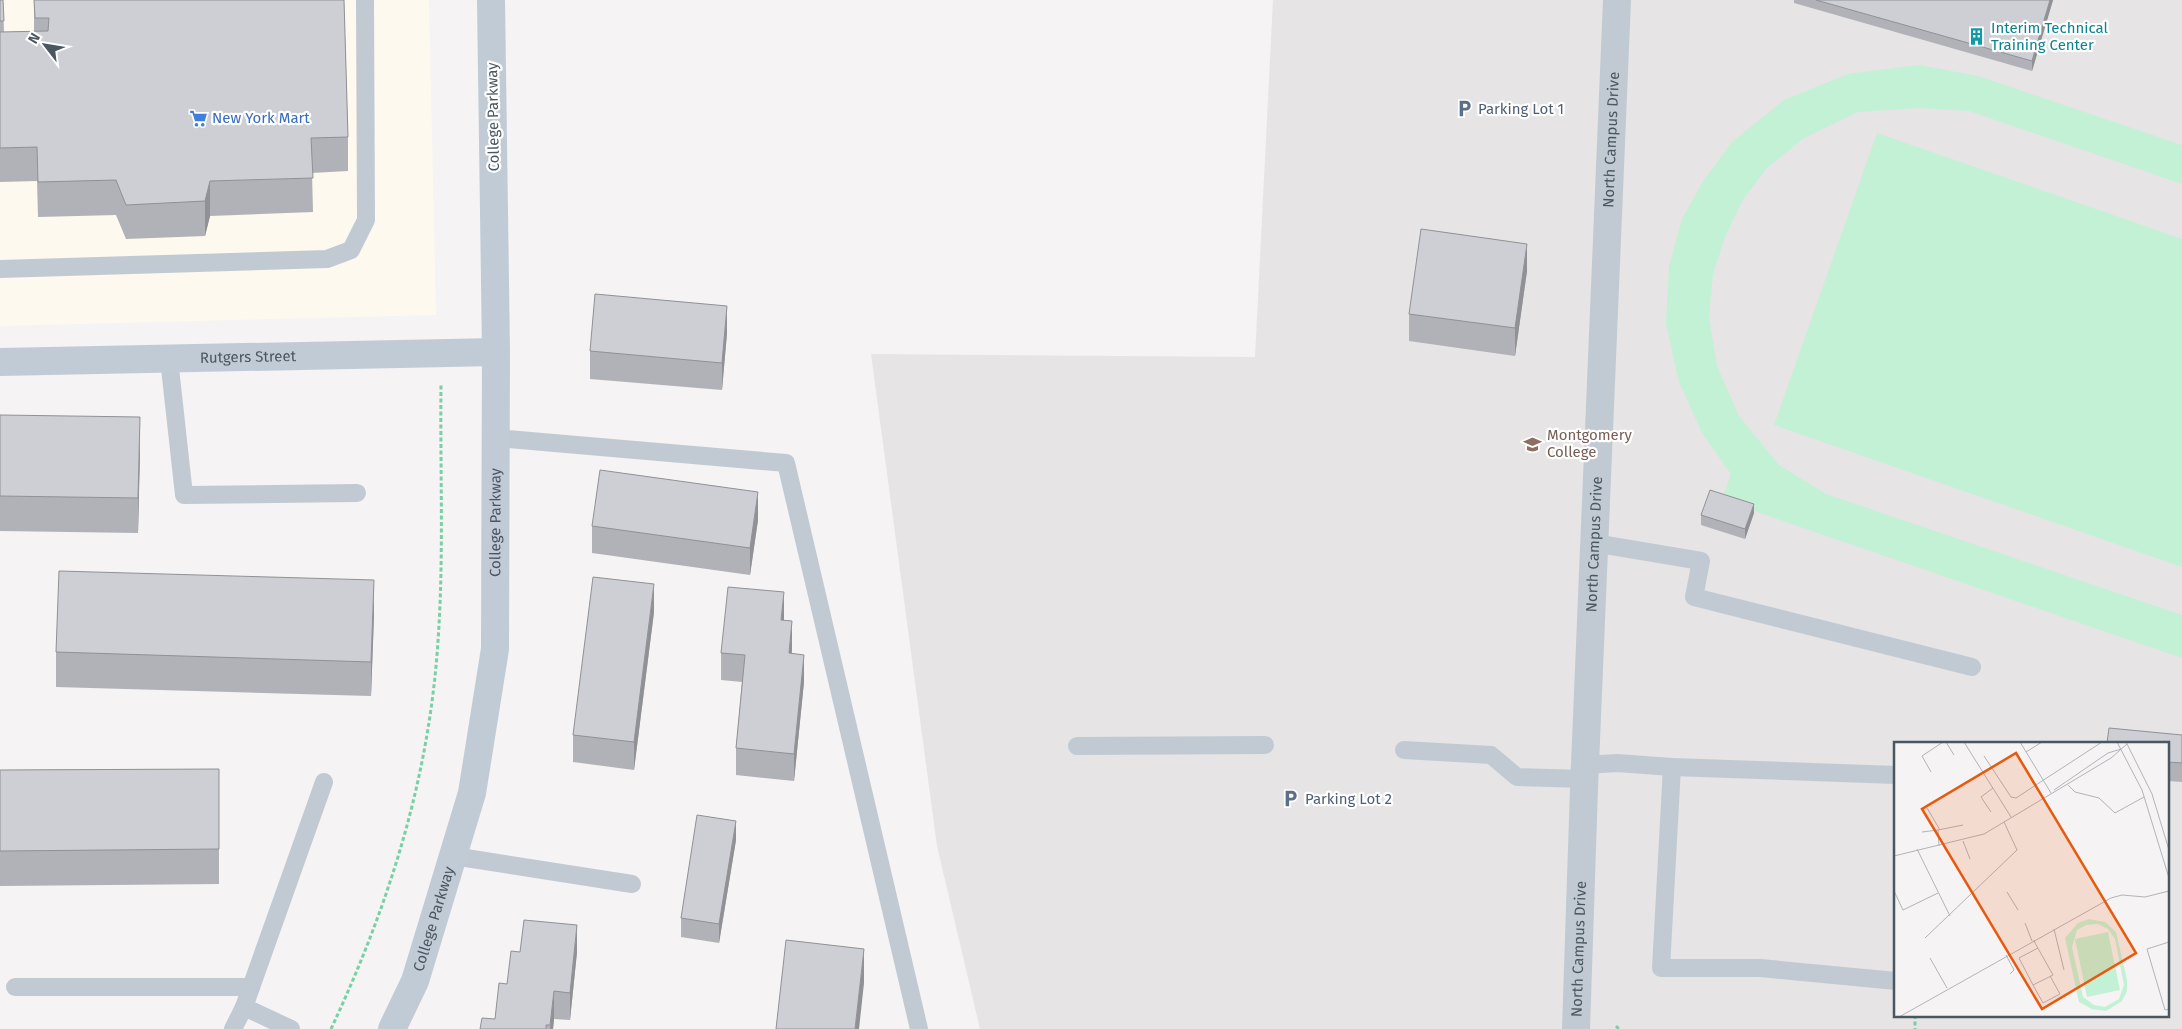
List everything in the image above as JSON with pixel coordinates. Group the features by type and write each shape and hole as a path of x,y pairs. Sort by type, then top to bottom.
{"street":[{"name":"College Parkway","path":"392,1029 415,981 472,793 495,649 496,352 491,0"},
{"name":"North Campus Drive","path":"1576,1029 1617,0"},
{"name":"Rutgers Street","path":"0,362 496,352"}],"lane":[{"path":"0,269 327,259 351,250 366,220 365,0"},
{"path":"170,359 184,495 357,493"},
{"path":"496,438 786,464 919,1029"},
{"path":"1594,543 1701,561 1694,597 1972,667"},
{"path":"1077,746 1265,745"},
{"path":"1404,750 1491,756 1517,777 1585,772 1617,763 1672,767 1894,775"},
{"path":"1672,767 1661,968 1760,968 1894,981"},
{"path":"233,1029 244,1007 324,782"},
{"path":"453,856 632,884"},
{"path":"16,987 251,987"},
{"path":"244,1007 291,1029"}],"path":[{"path":"331,1029 354,980 385,901 406,830 427,739 438,642 443,542 442,353"},
{"path":"1915,1016 1915,1029"}],"shaded area":[{"path":"0,0 429,0 436,315 0,326"},
{"name":"Montgomery College","path":"1273,0 2182,0 2182,1029 980,1029 937,846 871,354 1255,357"}],"green space":[{"path":"1919,65 1978,76 2182,145 2182,184 1969,111 1919,108 1858,112 1804,138 1766,169 1742,201 1725,237 1713,274 1709,318 1717,366 1739,416 1779,465 1826,494 2182,615 2182,658 1722,500 1731,474 1702,433 1679,382 1666,324 1669,266 1682,219 1704,180 1732,142 1784,100 1848,74"},
{"path":"1877,133 2182,239 2182,567 1774,425"}],"building":[{"path":"0,0 3,0 4,21 0,21"},
{"name":"New York Mart","path":"34,0 344,0 348,137 311,138 313,178 210,181 205,201 126,205 116,180 38,182 37,147 0,148 0,32 48,31 49,18 35,18"},
{"name":"Interim Technical Training Center","path":"1816,0 2050,0 2032,61"},
{"path":"1421,229 1527,244 1515,328 1409,314"},
{"path":"595,294 727,306 722,363 590,351"},
{"path":"0,415 140,417 138,498 0,496"},
{"path":"600,470 758,492 750,548 592,526"},
{"path":"1710,490 1754,504 1745,529 1701,515"},
{"path":"59,571 374,580 371,662 56,652"},
{"path":"593,577 654,584 634,742 573,735"},
{"path":"728,587 784,592 781,620 792,621 789,653 804,655 794,754 736,748 745,655 721,653"},
{"path":"2109,728 2182,735 2182,763 2170,762 2170,742 2107,742"},
{"path":"219,769 219,849 0,851 0,770"},
{"path":"697,815 736,821 719,924 681,918"},
{"path":"524,920 577,925 570,993 554,991 550,1025 546,1025 546,1029 480,1029 482,1018 495,1019 499,983 507,984 511,951 520,952"},
{"path":"786,940 864,949 855,1029 776,1029"}],"place":[{"name":"Interim Technical Training Center","path":"1977,37"},
{"name":"Parking Lot 1","path":"1464,109"},
{"name":"New York Mart","path":"198,118"},
{"name":"Montgomery College","path":"1533,444"},
{"name":"Parking Lot 2","path":"1291,799"}]}
